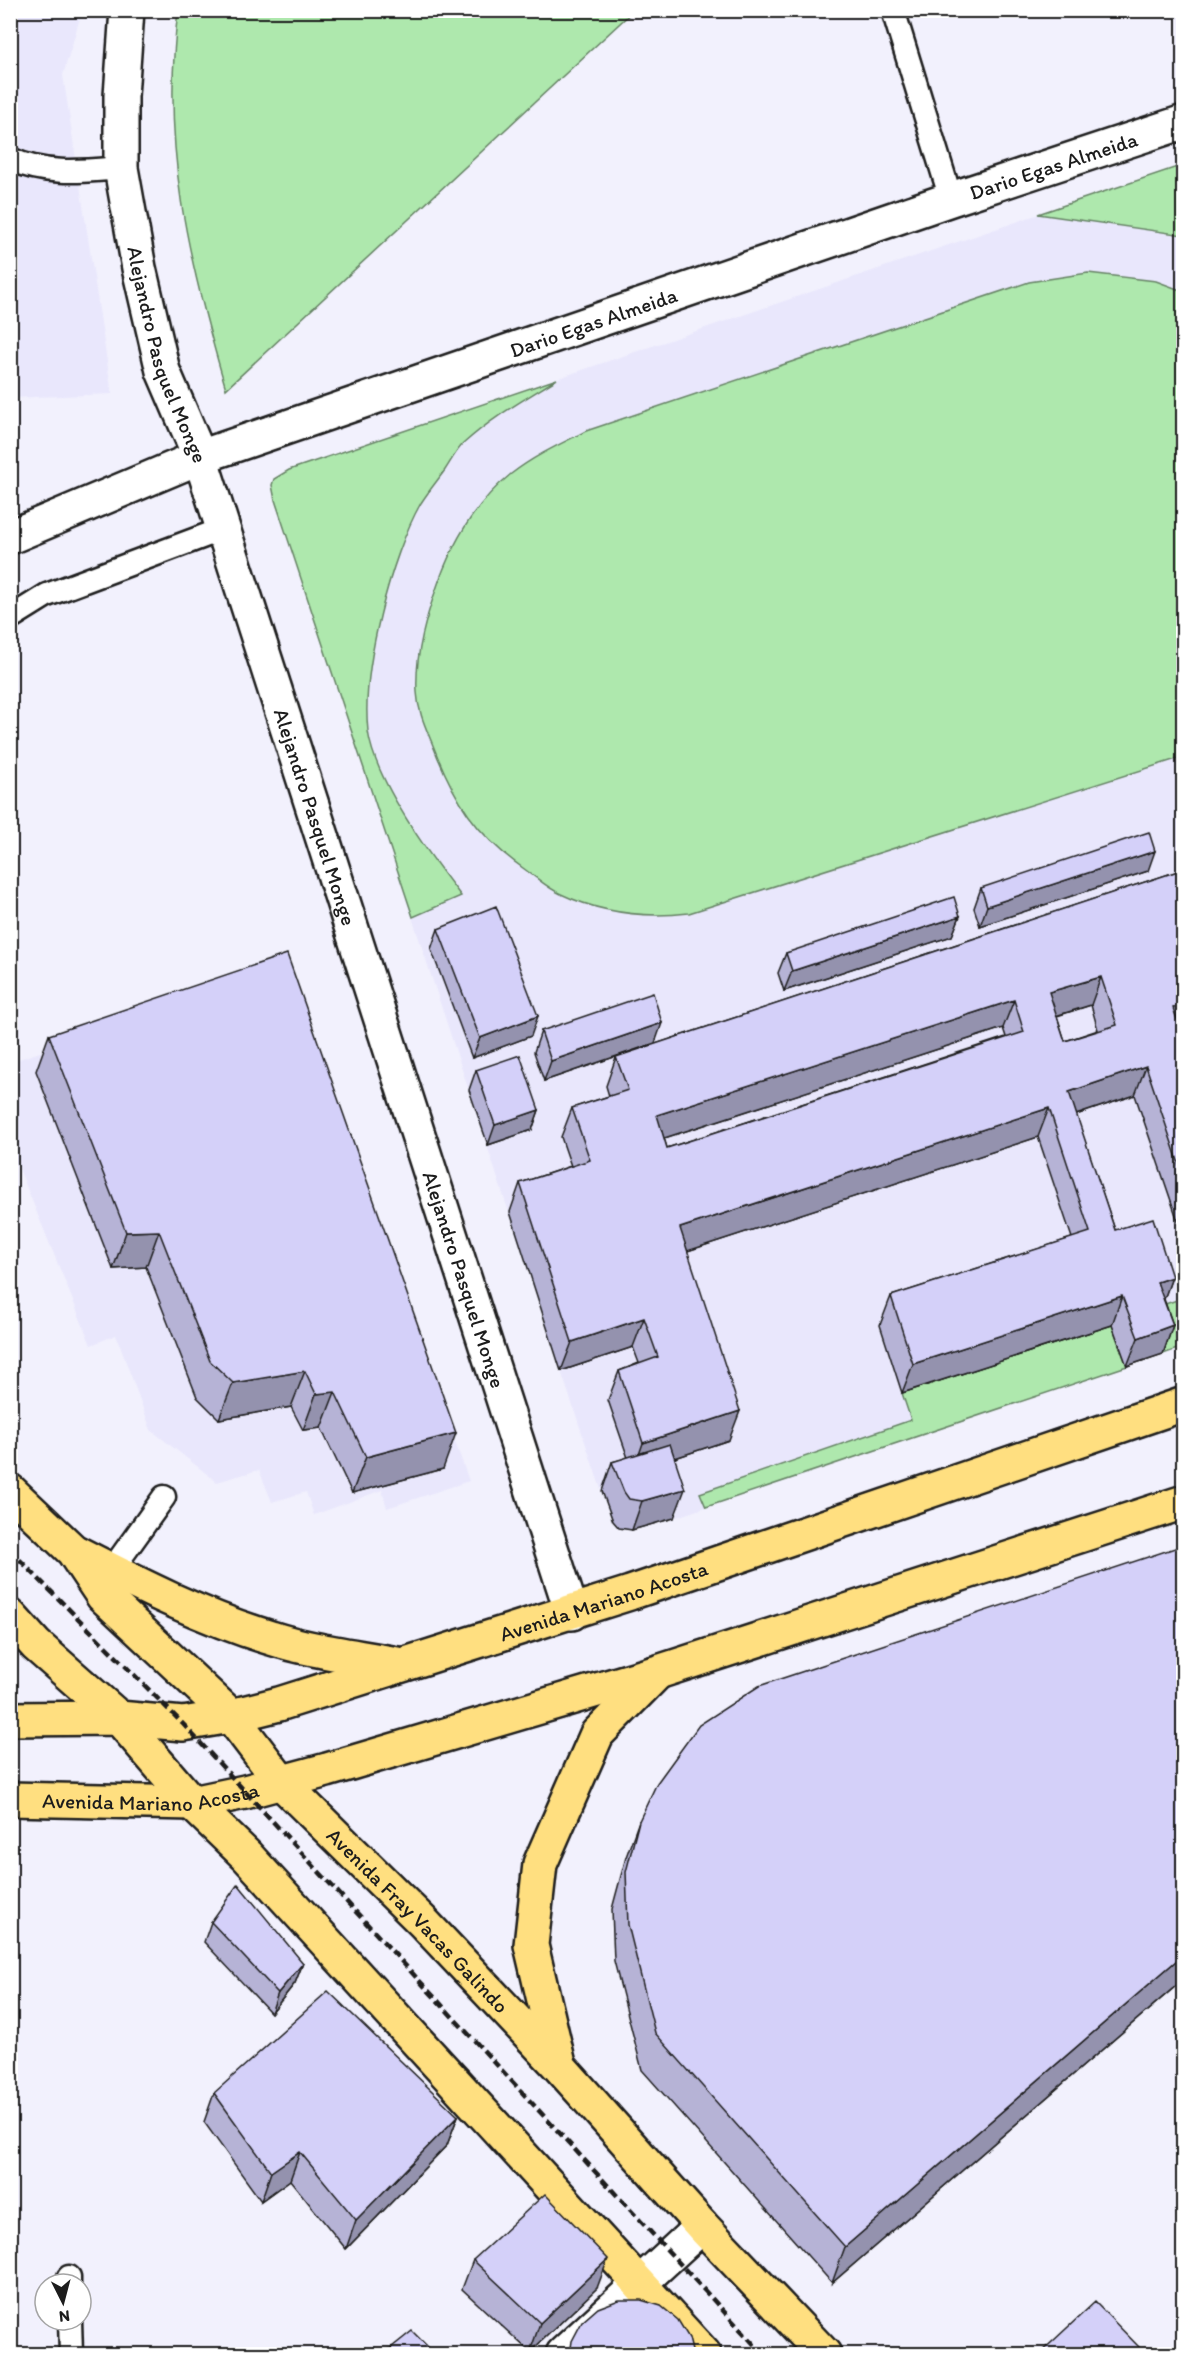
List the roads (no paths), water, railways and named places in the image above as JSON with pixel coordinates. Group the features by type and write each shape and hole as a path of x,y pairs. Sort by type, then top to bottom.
{"main road":[{"name":"Avenida Mariano Acosta","path":"10,1719 119,1718 183,1724 231,1716 279,1704 572,1613 1184,1404"},
{"name":"Avenida Fray Vacas Galindo","path":"10,1491 73,1551 103,1596 231,1716 282,1783 423,1922 559,2066 702,2226 824,2355"},
{"name":"Avenida Mariano Acosta","path":"10,1799 192,1803 282,1783 658,1672 1184,1502"},
{"path":"73,1551 111,1571 222,1620 272,1639 399,1665"},
{"path":"10,1616 36,1646 119,1718 192,1803 247,1856 704,2355"},
{"path":"559,2066 531,1945 540,1864 597,1734 658,1672"}],"street":[{"name":"Alejandro Pasquel Monge","path":"127,10 121,96 121,168 139,268 163,371 200,457 572,1613"},
{"name":"Dario Egas Almeida","path":"10,537 200,457 1184,122"},
{"path":"563,2355 702,2226"}],"lane":[{"path":"893,10 951,200"},
{"path":"10,159 24,166 49,171 121,168"},
{"path":"10,618 47,595 223,529"},
{"path":"111,1571 164,1497"},
{"path":"70,2332 71,2355"}],"railway":[{"path":"10,1550 183,1724 763,2354"}]}
